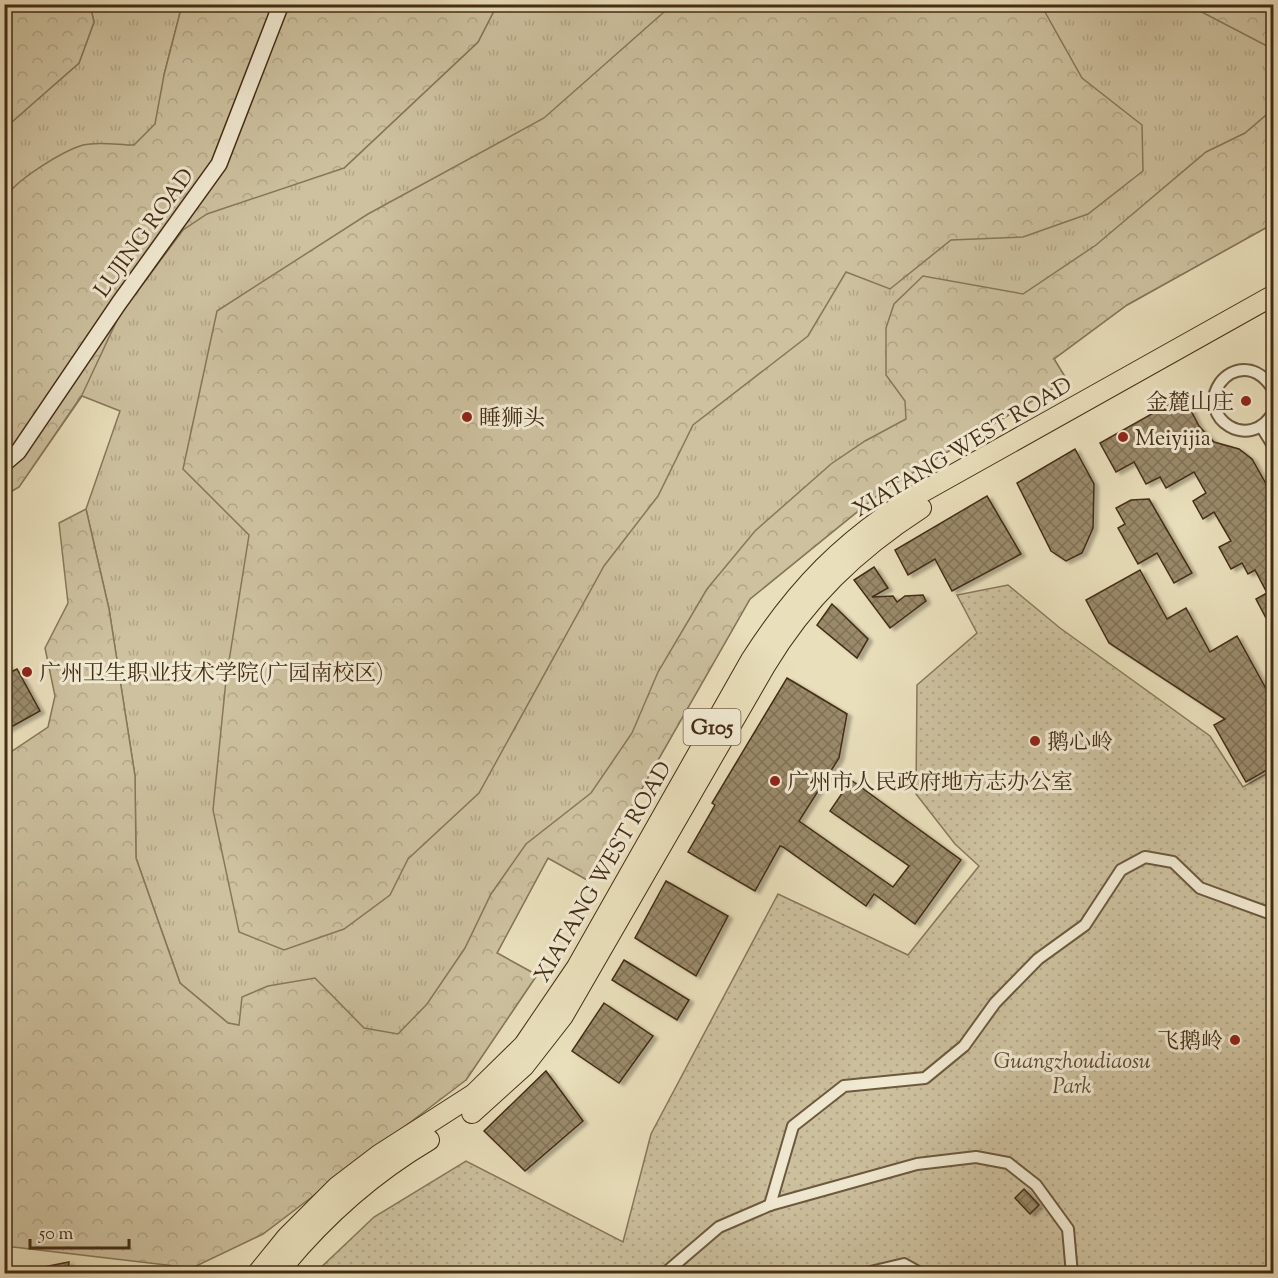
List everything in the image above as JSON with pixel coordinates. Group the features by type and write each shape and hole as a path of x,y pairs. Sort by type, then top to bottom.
{"highway":[{"name":"XIATANG WEST ROAD","path":"257,1274 287,1237 337,1187 379,1155 474,1094 506,1064 535,1031 577,967 751,660 781,614 825,563 874,523 942,481 1274,295"},
{"name":"XIATANG WEST ROAD","path":"277,1274 317,1227 356,1191 403,1156 482,1106 538,1050 578,993 779,643 818,591 848,561 878,537 926,505 1274,309"}],"street":[{"name":"LUJING ROAD","path":"4,464 18,452 119,303 219,164 280,4"},
{"path":"1274,391 1262,375 1243,370 1224,378 1215,396 1215,406 1224,423 1242,431 1261,426 1274,411"},
{"path":"1261,426 1274,447"},
{"path":"770,1204 793,1126 844,1086 925,1078 964,1046 995,1003 1038,959 1085,925 1121,870 1145,857 1173,862 1200,888 1274,915"},
{"path":"664,1274 719,1227 770,1204 916,1164 976,1157 1008,1163 1036,1185 1068,1229 1071,1274"},
{"path":"862,1274 904,1264 922,1274"}],"green space":[{"path":"5,4 90,5 94,22 79,63 5,128"},
{"path":"90,5 182,5 164,75 344,168 478,42 497,5 1273,5 1273,231 1269,226 1127,305 1054,359 1067,380 884,490 750,599 589,881 548,858 497,953 537,975 466,1080 228,1023 180,983 136,858 135,776 109,609 86,509 120,411 82,396 19,487 5,495 4,128 79,63 94,22"},
{"path":"182,5 497,5 478,42 344,168 207,214 183,230 119,316 82,395 19,487 5,495 4,200 17,184 63,153 89,144 134,145 155,124 164,75"},
{"path":"672,5 1041,5 1082,78 1142,125 1143,171 1088,214 1023,237 951,240 890,289 846,272 808,336 693,425 658,496 604,566 479,793 408,859 390,895 344,929 284,950 239,932 213,810 226,680 249,535 183,469 217,311 368,214 544,118"},
{"path":"1175,5 1273,5 1273,76 1269,47 1196,9"},
{"path":"1273,78 1273,231 1269,226 1127,305 1054,359 1067,380 884,490 750,599 589,881 548,858 497,953 537,975 466,1080 263,1234 192,1268 5,1246 5,756 48,727 55,696 45,648 68,603 59,523 86,509 109,609 135,776 136,858 180,983 228,1023 239,1025 242,997 268,986 315,978 364,1028 398,1034 427,1004 465,948 491,894 526,844 591,793 632,733 658,672 707,589 755,531 831,464 865,441 906,419 905,401 886,375 886,328 894,304 923,276 1023,294 1096,245 1206,152 1245,133 1266,115"},
{"name":"Guangzhoudiaosu Park","path":"1008,585 1060,628 1210,736 1243,787 1273,770 1273,1273 314,1274 374,1217 466,1161 623,1242 651,1134 778,894 908,955 979,866 955,844 916,794 917,685 977,633 957,595"}],"building":[{"path":"1171,403 1189,407 1199,426 1214,442 1239,449 1252,459 1274,498 1274,614 1266,618 1256,599 1267,593 1255,570 1248,574 1242,563 1231,569 1219,547 1231,541 1214,512 1203,519 1193,501 1206,493 1194,472 1166,488 1160,477 1146,484 1134,462 1116,472 1100,443"},
{"path":"1075,449 1094,484 1093,528 1082,553 1066,561 1051,551 1017,483"},
{"path":"987,496 1021,554 952,591 935,559 908,575 895,550"},
{"path":"1149,499 1192,573 1174,583 1157,553 1138,564 1118,528 1125,524 1116,508 1131,500"},
{"path":"874,567 888,588 872,597 893,596 897,602 905,596 923,595 926,601 890,628 854,580"},
{"path":"1140,570 1167,619 1186,608 1210,652 1237,636 1269,694 1274,692 1274,766 1246,782 1214,725 1225,719 1109,643 1086,600"},
{"path":"832,604 868,639 857,658 817,625"},
{"path":"4,660 11,672 17,669 40,711 4,731"},
{"path":"787,678 847,714 839,758 799,821 893,887 909,866 830,811 851,780 961,860 915,924 874,894 866,906 780,846 755,891 688,852 715,805 712,803"},
{"path":"666,881 728,916 696,976 635,938"},
{"path":"624,960 689,1000 677,1020 612,980"},
{"path":"604,1003 653,1036 619,1083 572,1051"},
{"path":"546,1071 583,1121 525,1171 484,1131"},
{"path":"1024,1189 1039,1205 1030,1214 1015,1198"},
{"path":"69,1262 68,1274 39,1274 38,1268"}],"place":[{"name":"金麓山庄","path":"1246,401"},
{"name":"睡狮头","path":"467,417"},
{"name":"Meiyijia","path":"1123,437"},
{"name":"广州卫生职业技术学院(广园南校区)","path":"27,672"},
{"name":"鹅心岭","path":"1035,741"},
{"name":"广州市人民政府地方志办公室","path":"775,781"},
{"name":"飞鹅岭","path":"1235,1040"}]}
